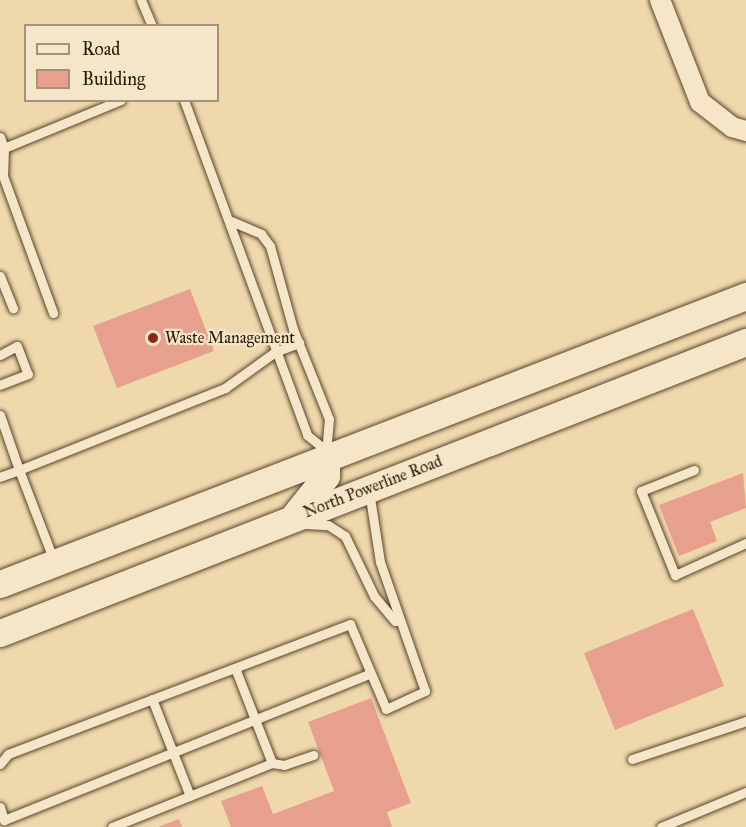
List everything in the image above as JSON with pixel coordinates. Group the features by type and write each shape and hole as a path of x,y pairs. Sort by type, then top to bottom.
{"main road":[{"path":"0,584 328,455 746,296"},
{"name":"North Powerline Road","path":"0,633 368,487 746,342"},
{"path":"328,455 359,473 399,476"},
{"path":"286,521 326,476 328,455"}],"street":[{"path":"660,0 700,102 732,127 746,131"}],"lane":[{"path":"141,0 151,24"},
{"path":"4,148 116,102"},
{"path":"185,102 231,221 275,352 307,435 328,455"},
{"path":"0,137 4,148 3,176 53,313"},
{"path":"231,221 261,234 270,246 299,343 329,419 328,455"},
{"path":"0,276 13,309"},
{"path":"0,477 225,388 275,352 299,343"},
{"path":"0,353 17,346 28,374 0,385"},
{"path":"0,415 55,563"},
{"path":"694,470 641,491 675,575 746,543"},
{"path":"0,764 8,754 350,624 369,674 386,709 426,691 398,626 380,562 368,487"},
{"path":"286,521 328,525 345,536 374,596 398,626"},
{"path":"235,668 273,762"},
{"path":"0,807 5,824 255,719 369,674"},
{"path":"152,699 190,796"},
{"path":"632,759 746,721"},
{"path":"112,827 273,762 284,765 313,755"},
{"path":"661,827 746,792"}],"building":[{"name":"Waste Management","path":"190,289 214,351 117,388 93,326"},
{"path":"743,473 746,508 710,522 717,541 679,556 659,505"},
{"path":"693,609 724,686 615,730 584,653"},
{"path":"371,698 411,803 387,812 392,827 231,827 221,801 262,786 273,814 334,791 308,722"},
{"path":"179,819 182,827 158,827"}],"place":[{"name":"Waste Management","path":"153,338"}]}
